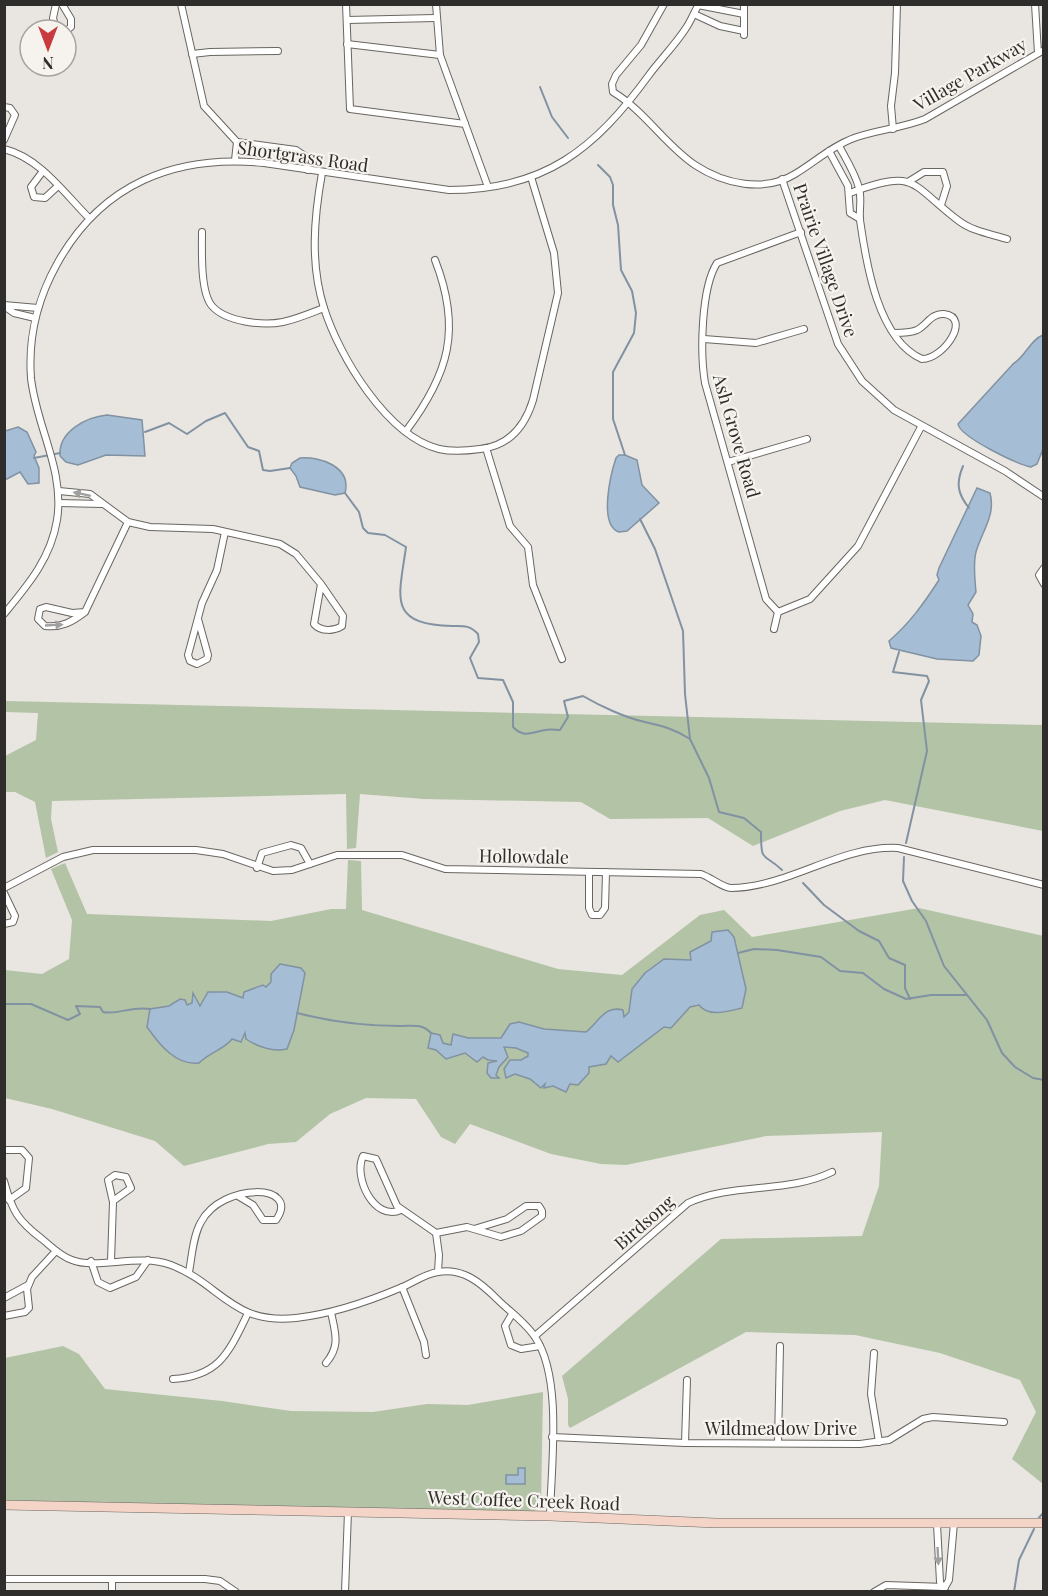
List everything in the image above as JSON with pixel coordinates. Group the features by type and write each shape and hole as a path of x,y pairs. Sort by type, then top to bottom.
{"street":[{"path":"62,4 69,18"},
{"path":"181,4 204,105 237,142 296,150 306,156 308,171"},
{"path":"346,4 350,109 465,124"},
{"path":"436,4 435,18 440,55 488,187"},
{"name":"Village Parkway","path":"664,4 641,45 612,84 613,92 631,102 693,163 715,177 751,184 793,175 829,151 854,138 893,129 941,112 1041,51"},
{"path":"694,14 720,26 744,33 744,4"},
{"path":"893,129 891,106 895,73 897,4"},
{"path":"1035,4 1041,51"},
{"path":"699,5 723,12 744,14"},
{"name":"Shortgrass Road","path":"4,614 41,566 53,536 59,503 55,466 33,394 31,355 35,318 60,259 72,238 102,205 153,175 207,162 235,160 449,190 488,187 531,177 590,144 631,102 687,28 699,5"},
{"path":"720,26 723,12"},
{"path":"347,20 435,18"},
{"path":"347,44 440,55"},
{"path":"192,54 278,51"},
{"path":"4,107 10,108 15,115 4,140"},
{"path":"235,160 237,142"},
{"path":"839,146 860,189 860,219 876,296 884,317 894,333 909,351 922,359 929,359 937,356 951,341 956,328 950,315 941,314 934,316 919,329 894,333"},
{"path":"4,149 24,157 43,171 89,218"},
{"path":"829,151 850,193 850,213 860,219"},
{"path":"43,171 31,187 34,197 45,198 58,186"},
{"path":"908,182 924,172 943,172 947,186 941,205"},
{"path":"322,173 314,224 316,276 324,308 342,355 372,399 406,431 438,449 454,451 486,448 510,438 528,415 555,313 558,293 554,253 531,177"},
{"path":"844,178 853,174"},
{"name":"Prairie Village Drive","path":"782,179 827,315 848,361 878,397 921,427 1005,471 1044,497"},
{"path":"850,193 888,180 908,182 969,227 1007,239"},
{"path":"202,232 206,294 212,306 228,316 242,320 283,322 324,308"},
{"name":"Ash Grove Road","path":"778,612 766,599 705,383 704,339 709,282 717,263 801,232"},
{"path":"406,431 435,389 447,352 448,304 435,260"},
{"path":"4,306 38,308"},
{"path":"4,306 14,313 35,318"},
{"path":"704,339 756,343 804,329"},
{"path":"774,629 778,612 810,599 858,546 921,427"},
{"path":"728,462 807,439"},
{"path":"486,448 510,526 528,548 533,585 562,659"},
{"path":"59,491 90,494 128,522 150,527 199,527 280,544 296,554 321,584 343,616 342,626 337,629 321,630 314,624 321,584"},
{"path":"59,503 103,504"},
{"path":"84,612 72,613 46,607 40,609 38,619 45,626 61,626 75,620 84,612 128,522"},
{"path":"198,619 208,655 207,659 197,664 190,661 188,655 198,619 217,570 225,532"},
{"path":"1044,568 1039,575 1044,584"},
{"path":"257,868 262,853 291,845 301,848 310,864"},
{"name":"Hollowdale","path":"4,888 63,857 93,850 196,850 223,854 257,868 282,870 337,855 402,855 445,869 701,874 728,888 784,878 862,849 876,847 898,848 1044,885"},
{"path":"589,872 589,908 592,915 600,915 605,908 606,872"},
{"path":"4,893 15,916 14,922 4,924"},
{"path":"4,1150 22,1150 29,1158 26,1188 7,1197"},
{"path":"401,1210 390,1213 378,1210 373,1203 360,1174 363,1156 376,1159 401,1210 436,1233 467,1227 501,1237 534,1223 542,1216 542,1210 539,1206 526,1206 507,1219 474,1229"},
{"name":"Birdsong","path":"535,1336 688,1203 715,1194 810,1182 832,1172"},
{"path":"111,1261 113,1201 108,1184 110,1177 126,1177 131,1188 113,1201"},
{"path":"4,1180 7,1197 16,1217 27,1229 73,1261 148,1260 167,1263 189,1272 222,1299 248,1313 280,1319 331,1312 438,1272 469,1276 482,1284 535,1336 550,1372 552,1437 550,1516"},
{"path":"189,1272 202,1220 210,1208 222,1200 238,1197 247,1192 265,1191 272,1194 279,1204 279,1215 276,1220 263,1220 253,1206 238,1197"},
{"path":"436,1233 439,1255 438,1272"},
{"path":"4,1316 25,1312 28,1308 29,1285 32,1277 56,1251"},
{"path":"91,1262 98,1282 110,1288 136,1277 148,1260"},
{"path":"4,1298 29,1285"},
{"path":"402,1287 424,1342 426,1355"},
{"path":"326,1363 335,1352 336,1336 331,1312"},
{"path":"173,1379 201,1375 220,1361 231,1348 248,1313"},
{"path":"512,1314 506,1326 511,1345 521,1349 540,1346"},
{"path":"778,1443 780,1346"},
{"path":"874,1353 871,1394 879,1442"},
{"path":"685,1443 687,1380"},
{"name":"Wildmeadow Drive","path":"552,1437 685,1443 879,1442 897,1436 915,1424 933,1417 1004,1422"},
{"name":"West Coffee Creek Road","path":"4,1505 550,1516 716,1523 1044,1523"},
{"path":"345,1592 348,1512"},
{"path":"945,1589 949,1580 954,1523"},
{"path":"937,1524 940,1582 945,1589"},
{"path":"4,1579 205,1579 220,1581 236,1592"},
{"path":"112,1579 112,1592"},
{"path":"874,1592 886,1585 945,1589"}],"green space":[{"path":"5,701 1043,725 1043,831 885,800 840,811 753,846 708,818 610,819 581,802 424,799 360,794 356,848 347,849 346,794 52,801 51,819 58,852 46,858 35,802 15,792 5,792 5,756 36,740 38,713 5,712"},
{"path":"348,860 361,861 362,910 558,969 622,975 700,915 724,910 752,937 919,908 1044,936 1043,1484 1012,1459 1036,1412 1020,1380 940,1353 855,1335 746,1332 570,1428 568,1425 568,1399 562,1376 721,1239 862,1236 879,1186 882,1132 766,1136 626,1165 601,1164 551,1154 470,1124 455,1144 441,1137 416,1099 366,1098 330,1114 296,1142 268,1144 184,1166 155,1141 52,1109 5,1098 5,970 42,974 69,959 72,920 51,869 65,863 87,914 271,921 331,909 346,909"},
{"path":"63,1346 79,1354 105,1389 222,1401 291,1411 373,1412 427,1404 468,1405 543,1392 541,1506 533,1512 5,1501 5,1358"}],"water":[{"path":"1043,335 1043,449 1037,464 1031,467 1002,456 978,443 968,436 958,424"},
{"path":"99,416 142,420 145,456 106,455 78,465 66,462 60,456 64,439 75,427"},
{"path":"18,427 27,432 36,452 34,456 39,468 39,483 28,484 20,472 5,480 5,431"},
{"path":"619,455 637,460 642,485 659,503 627,531 619,532 609,520 608,498 611,475"},
{"path":"300,458 316,459 333,465 344,476 345,493 335,495 300,487 290,468 292,463"},
{"path":"977,488 990,493 991,501 988,523 975,556 976,592 968,605 973,614 972,622 977,625 981,636 979,655 973,661 937,659 891,648 889,641 904,627 939,580 937,575 939,568"},
{"path":"728,930 734,937 746,989 742,1008 714,1012 703,1009 699,1005 690,1007 671,1028 664,1027 618,1062 611,1056 606,1064 589,1067 589,1073 578,1085 570,1084 566,1092 553,1086 544,1088 545,1084 541,1088 530,1079 515,1074 506,1078 504,1069 510,1060 521,1060 528,1056 528,1053 516,1048 504,1047 508,1057 499,1067 496,1075 499,1078 491,1078 487,1073 488,1063 497,1061 483,1057 477,1062 465,1053 446,1059 436,1050 428,1048 431,1033 440,1035 443,1043 451,1045 453,1034 468,1038 501,1038 510,1024 519,1022 544,1029 586,1032 602,1015 611,1010 623,1010 624,1017 629,1012 632,989 645,973 664,959 691,960 690,952 711,941 712,932"},
{"path":"280,964 301,968 305,973 294,1030 287,1049 276,1050 260,1046 246,1039 245,1033 241,1042 232,1039 199,1063 191,1063 169,1052 147,1027 150,1009 169,1006 180,999 185,1000 187,1005 192,1003 193,993 200,1006 208,992 227,992 243,998 244,992 263,985 266,987 271,982 271,974"},
{"path":"518,1468 525,1468 525,1484 506,1484 506,1475 518,1475"}],"waterway":[{"path":"540,87 552,117 568,138"},
{"path":"598,165 610,177 613,185 613,205 618,225 621,270 632,291 636,313 634,333 613,372 613,419 625,455"},
{"path":"145,432 169,423 187,434 206,421 225,413 248,447 259,451 263,470 290,468"},
{"path":"34,458 60,453"},
{"path":"963,466 959,488 969,508"},
{"path":"345,493 359,512 363,528 368,533 385,535 406,547 400,594 407,614 416,620 431,624 466,627 478,634 479,642 470,658 478,678 503,680 513,702 513,727 517,731 529,734 560,730 568,717 564,701 583,696 622,715 668,728 690,739"},
{"path":"640,519 655,549 683,631 685,694 690,739 709,778 719,812 744,818 761,832 764,856 782,870"},
{"path":"899,652 893,672 927,676 929,681 921,700 927,751 906,843"},
{"path":"904,857 903,881 912,901 926,921 944,966 987,1020 1002,1053 1015,1067 1033,1078 1044,1080"},
{"path":"803,883 824,905 859,931 879,941 889,958 905,965 905,988 910,999"},
{"path":"738,953 754,949 777,950 821,957 840,971 863,973 884,989 906,999 931,995 966,995"},
{"path":"4,1004 31,1004 68,1020 80,1014 76,1006 100,1007 103,1012 109,1013 150,1009"},
{"path":"297,1013 361,1024 417,1026 431,1033"},
{"path":"1037,1520 1044,1512"},
{"path":"1014,1592 1019,1560 1034,1529"}]}
